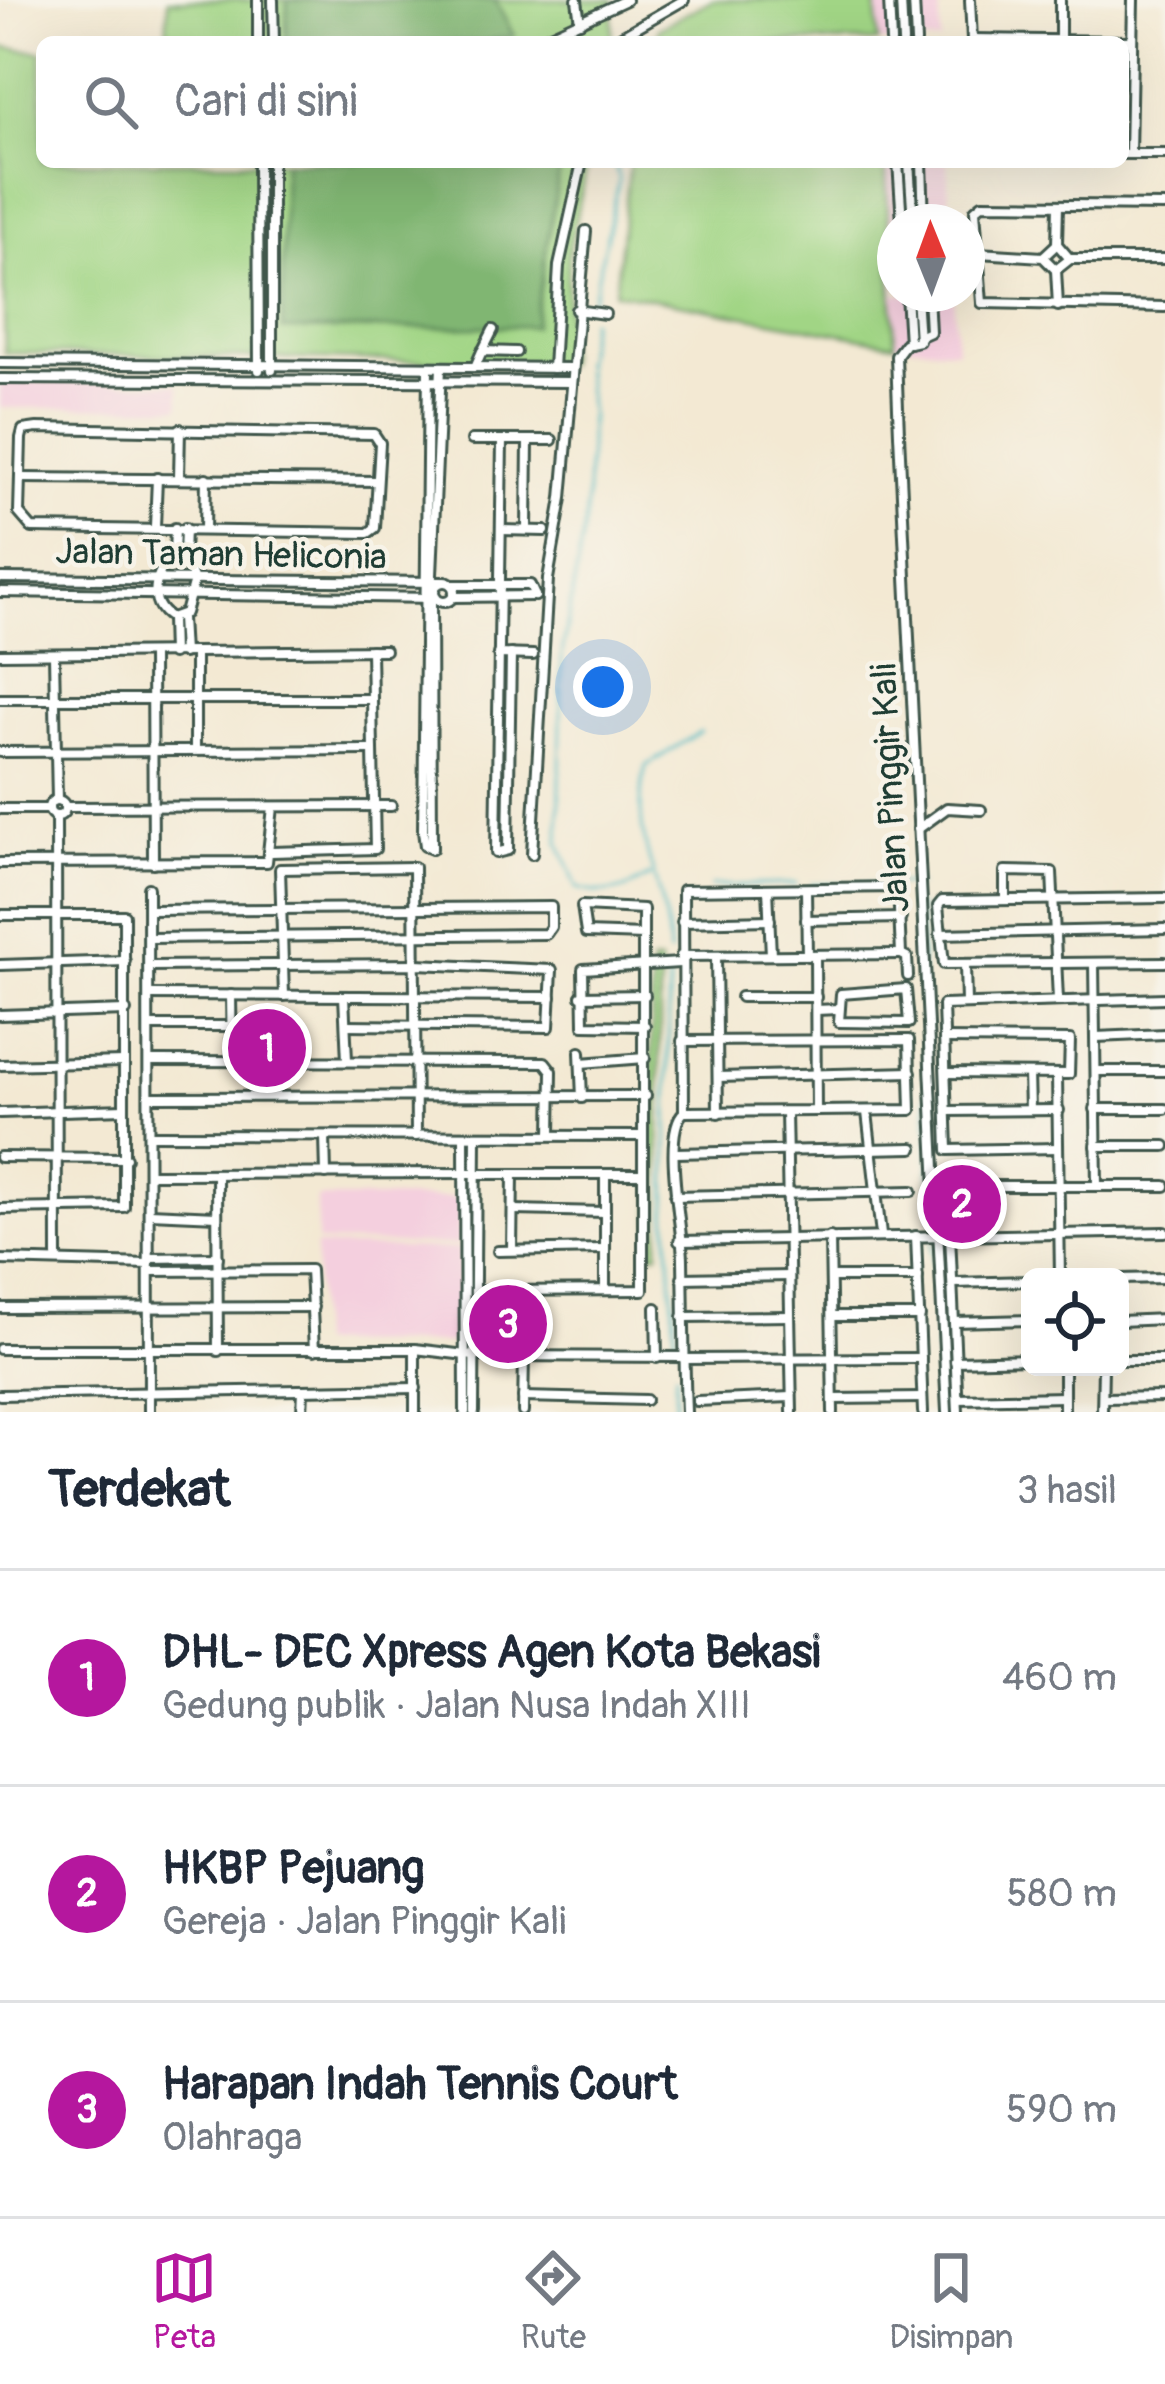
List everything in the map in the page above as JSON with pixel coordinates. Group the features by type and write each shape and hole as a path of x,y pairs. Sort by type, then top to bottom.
{"street":[{"path":"257,0 258,36"},
{"path":"273,0 274,36"},
{"path":"577,0 580,22"},
{"path":"624,36 685,0"},
{"path":"914,0 916,36"},
{"path":"970,0 972,36"},
{"path":"1060,0 1060,36"},
{"path":"1129,75 1133,0"},
{"path":"548,36 621,2"},
{"path":"892,36 889,3 901,3 903,36"},
{"path":"1129,154 1165,154"},
{"path":"257,168 259,382"},
{"path":"272,168 272,381"},
{"path":"554,368 558,272 581,168"},
{"path":"898,168 901,204"},
{"path":"909,168 912,204"},
{"path":"922,168 923,204"},
{"path":"1058,205 1057,244 1070,259"},
{"path":"985,206 1164,206"},
{"path":"532,854 548,579 564,479 570,368 586,231"},
{"path":"1043,257 1057,244"},
{"path":"985,253 1043,257 1056,270 1058,306"},
{"path":"1056,270 1070,259 1165,259"},
{"path":"985,303 1165,307"},
{"path":"576,310 596,312"},
{"path":"907,312 909,343 918,343 917,312"},
{"path":"919,337 930,332 929,312"},
{"path":"475,367 494,331"},
{"name":"Jalan Pinggir Kali","path":"905,344 896,356 918,829 928,1234"},
{"path":"482,351 515,352"},
{"path":"0,364 570,368"},
{"path":"428,367 437,583 430,598 423,831 425,846 432,849 430,598 434,591 437,583 441,367"},
{"path":"0,379 570,382"},
{"path":"25,429 180,429 369,432 380,440 376,521 368,533 24,525 19,513 25,429"},
{"path":"179,478 180,429"},
{"path":"472,440 552,440"},
{"path":"502,441 496,854 508,850 511,654"},
{"path":"527,530 528,441"},
{"path":"20,478 377,482"},
{"path":"155,527 157,478"},
{"path":"205,529 206,478"},
{"path":"172,653 176,618 193,595 194,580 179,555 180,528"},
{"path":"501,530 545,532"},
{"path":"176,618 161,611 155,593 157,579 179,555"},
{"name":"Jalan Taman Heliconia","path":"0,578 498,585"},
{"path":"437,583 453,597"},
{"path":"476,585 476,597"},
{"path":"498,585 530,585 535,593 529,599 498,598"},
{"name":"Jalan Taman Heliconia","path":"0,592 430,598 445,602 453,597 498,598"},
{"path":"176,618 183,653"},
{"path":"272,852 374,851 371,650"},
{"path":"0,654 385,650"},
{"path":"195,653 195,750"},
{"path":"152,654 152,863"},
{"path":"498,654 533,655"},
{"path":"54,655 61,803"},
{"path":"0,699 372,699"},
{"path":"0,752 373,750"},
{"path":"0,809 52,812 61,803 391,806"},
{"path":"0,863 264,863 272,852 273,807"},
{"path":"918,829 947,808 981,810"},
{"path":"52,812 57,1256"},
{"path":"284,996 280,869 413,866 418,964 416,1136"},
{"path":"1005,899 1007,870 1052,872 1058,1000"},
{"path":"684,1112 678,961 683,890 898,887 901,954"},
{"path":"148,888 152,1136 148,1412"},
{"path":"769,889 771,955"},
{"path":"806,889 816,997 816,1111"},
{"path":"1165,898 940,902 942,962 1165,962"},
{"path":"475,1291 643,1290 645,995 650,963 641,906 582,906 584,932 643,934"},
{"path":"150,910 551,907 549,933 150,938"},
{"path":"0,915 124,915 126,1011 125,1205 57,1211 0,1209"},
{"path":"806,920 901,918"},
{"path":"682,922 770,920"},
{"path":"940,934 1165,929"},
{"path":"645,1026 583,1024 582,972 716,956 901,954 907,957 908,976"},
{"path":"716,956 718,1113"},
{"path":"0,965 125,961"},
{"path":"1094,963 1097,1186"},
{"path":"150,966 418,964 547,966 552,970 552,1021 545,1028 346,1025"},
{"path":"965,965 966,1003"},
{"path":"907,989 910,1019 906,1024 840,1023 839,1009 841,994 907,989"},
{"path":"149,995 551,997"},
{"path":"231,995 232,1060"},
{"path":"581,996 645,995"},
{"path":"344,996 347,1060"},
{"path":"741,997 816,997"},
{"path":"1058,1148 948,1150 943,1007 1165,998"},
{"path":"815,1010 839,1009"},
{"path":"0,1016 126,1011"},
{"path":"150,1026 232,1026"},
{"path":"1096,1037 1165,1034"},
{"path":"682,1041 907,1038 911,1072 910,1110 684,1112 677,1116 686,1412"},
{"path":"944,1039 1069,1038 1070,1073 946,1073"},
{"path":"582,1098 580,1058 645,1058"},
{"path":"150,1061 545,1062 551,1066 551,1135"},
{"path":"0,1065 125,1062"},
{"path":"1096,1071 1165,1071"},
{"path":"718,1077 911,1072"},
{"path":"1029,1074 1030,1111"},
{"path":"1058,1075 1060,1268"},
{"path":"151,1096 646,1096"},
{"path":"0,1113 124,1109"},
{"path":"1095,1109 1165,1109"},
{"path":"947,1111 1059,1111"},
{"path":"786,1112 792,1412"},
{"path":"867,1112 881,1235"},
{"path":"152,1136 644,1136"},
{"path":"325,1136 326,1174"},
{"path":"464,1136 473,1173 475,1291 469,1354"},
{"path":"470,1412 476,1137"},
{"path":"1096,1146 1165,1146"},
{"path":"676,1153 913,1148"},
{"path":"0,1157 126,1158"},
{"path":"151,1174 643,1174"},
{"path":"512,1250 513,1174"},
{"path":"604,1174 604,1290"},
{"path":"217,1175 218,1351"},
{"path":"973,1186 1165,1186"},
{"path":"676,1196 912,1191"},
{"path":"514,1210 604,1212"},
{"path":"149,1214 217,1216"},
{"path":"679,1241 1165,1232"},
{"path":"923,1412 918,1277 928,1234"},
{"path":"928,1234 946,1412"},
{"path":"950,1234 958,1412"},
{"path":"830,1237 833,1412"},
{"path":"498,1251 604,1249"},
{"path":"149,1264 218,1257"},
{"path":"0,1260 310,1270 314,1350"},
{"path":"682,1278 789,1276"},
{"path":"831,1277 918,1277"},
{"path":"1129,1279 1165,1278"},
{"path":"954,1283 1021,1281"},
{"path":"0,1308 313,1307"},
{"path":"656,1308 661,1358"},
{"path":"683,1318 790,1316"},
{"path":"832,1316 920,1316"},
{"path":"1129,1321 1165,1319"},
{"path":"954,1322 1021,1320"},
{"path":"0,1349 415,1349 661,1358 921,1358"},
{"path":"415,1349 416,1412"},
{"path":"523,1412 524,1354"},
{"path":"956,1360 1021,1359"},
{"path":"1129,1360 1165,1360"},
{"path":"1064,1376 1064,1412"},
{"path":"1102,1412 1103,1376"},
{"path":"5,1412 3,1395 416,1388"},
{"path":"302,1412 303,1391"},
{"path":"523,1397 646,1400"},
{"path":"697,1402 791,1397"},
{"path":"958,1399 1064,1397"},
{"path":"1102,1398 1165,1397"},
{"path":"833,1399 922,1398"}],"shaded area":[{"path":"876,0 939,0 941,36 878,36"},
{"path":"885,168 947,168 949,204 887,204"},
{"path":"893,312 954,312 957,350 895,344"},
{"path":"0,382 174,384 179,386 180,407 0,408"},
{"path":"317,1198 460,1198 458,1245 317,1242"},
{"path":"315,1246 459,1249 458,1343 318,1344"}],"green space":[{"path":"168,0 613,0 612,36 166,36"},
{"path":"287,0 495,0 514,36 286,36"},
{"path":"712,0 876,0 878,36 657,36 659,28"},
{"path":"0,47 36,51 36,168 587,168 568,254 566,364 5,353"},
{"path":"284,168 560,168 534,326 282,330"},
{"path":"629,168 885,168 887,204 877,204 877,312 893,312 895,344 615,292"},
{"path":"652,963 660,963 659,1253 651,1254"},
{"path":"482,1304 535,1304 535,1344 482,1344"}],"waterway":[{"path":"592,303 619,180 616,168"},
{"path":"590,320 584,365 590,416 586,516 562,654 559,843 577,888 615,891 650,876"},
{"path":"669,953 662,904 644,839 641,793 646,766 700,732"},
{"path":"711,886 796,884"},
{"path":"812,884 871,884"},
{"path":"899,884 918,885"},
{"path":"919,906 932,1222"},
{"path":"669,973 667,1212 676,1347"},
{"path":"932,1244 940,1412"},
{"path":"675,1412 676,1373"}],"place":[{"name":"DHL- DEC Xpress Agen Kota Bekasi","path":"267,1048"},
{"name":"HKBP Pejuang","path":"962,1204"},
{"name":"Harapan Indah Tennis Court","path":"508,1324"}]}
